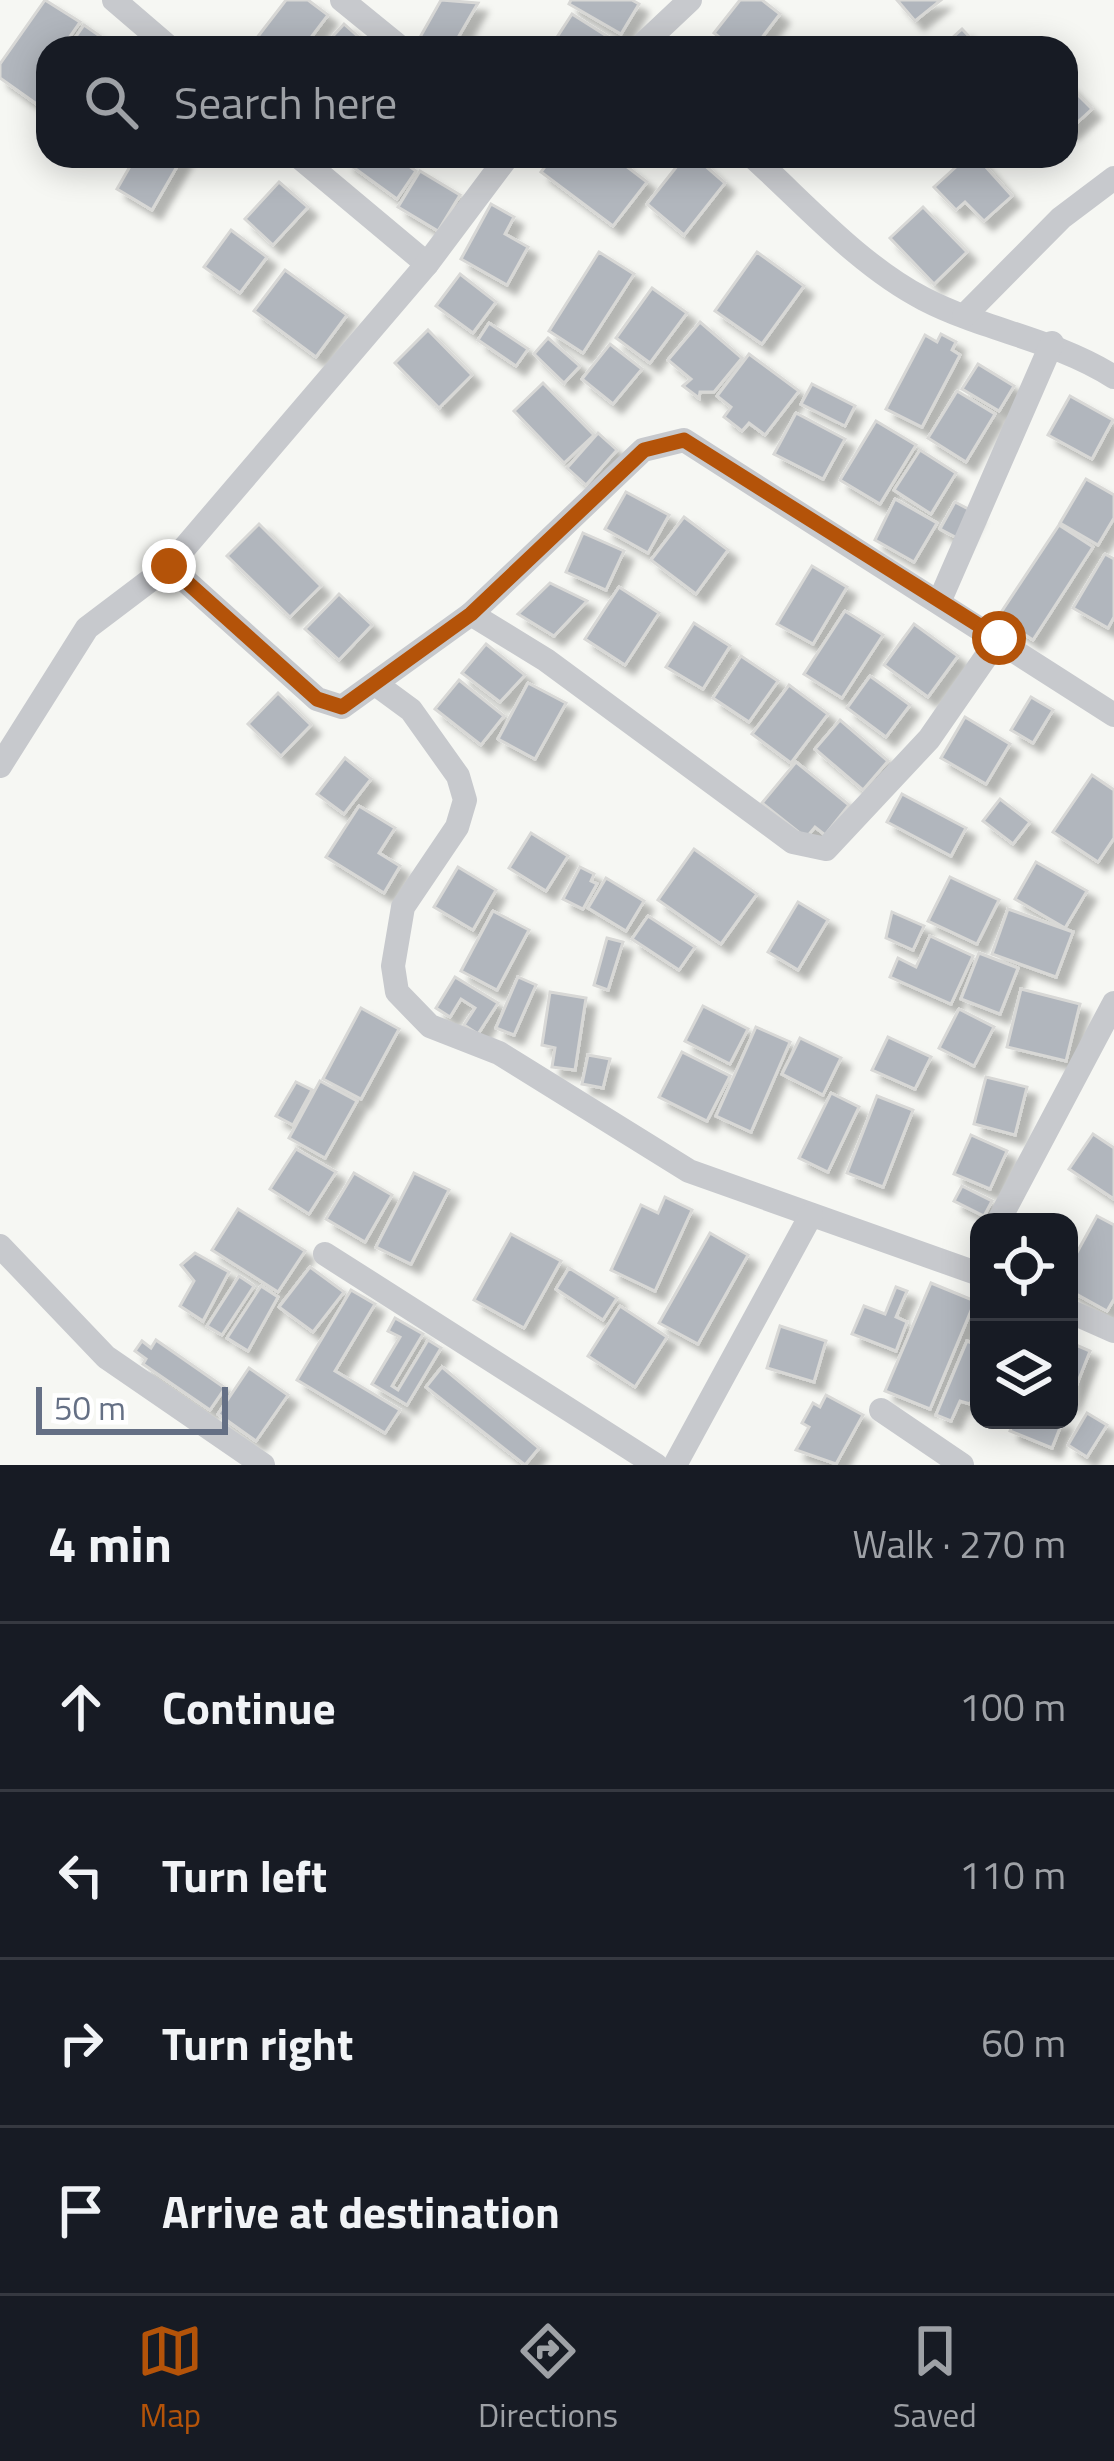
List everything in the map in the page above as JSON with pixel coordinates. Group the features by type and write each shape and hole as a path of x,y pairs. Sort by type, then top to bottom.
{"street":[{"path":"114,0 156,36"},
{"path":"342,0 386,36"},
{"path":"652,36 690,0"},
{"path":"312,168 427,264"},
{"path":"0,766 87,628 169,566 427,264 499,168"},
{"path":"766,168 884,272 922,299 1052,343 1114,377"},
{"path":"964,316 1061,218 1114,178"},
{"path":"940,599 1052,343"},
{"path":"169,566 317,699 342,707 471,614 644,450 684,440 940,599 1114,716"},
{"path":"471,614 546,660 794,842 826,849 929,739 999,638"},
{"path":"377,685 412,710 458,776 465,800 457,827 403,907 393,966 397,992 430,1026 499,1053 688,1171 970,1266"},
{"path":"1003,1213 1114,1003"},
{"path":"675,1465 811,1215"},
{"path":"0,1246 106,1358 263,1465"},
{"path":"325,1254 656,1465"},
{"path":"1078,1315 1114,1331"},
{"path":"881,1410 962,1465"}],"building":[{"path":"45,0 80,22 70,36 36,36 36,104 0,78 0,64"},
{"path":"286,0 308,0 328,15 312,36 258,36"},
{"path":"441,0 478,3 459,36 421,36"},
{"path":"571,0 639,4 621,34 569,4"},
{"path":"740,0 762,0 780,14 763,36 714,33"},
{"path":"897,0 941,0 915,21"},
{"path":"572,14 607,36 558,36"},
{"path":"344,24 358,36 333,36"},
{"path":"84,25 100,36 76,36"},
{"path":"1078,95 1092,109 1078,122"},
{"path":"129,168 176,168 152,210 117,189"},
{"path":"354,168 416,171 397,199"},
{"path":"544,168 629,168 647,182 613,226 541,172"},
{"path":"676,168 708,168 725,183 684,235 647,204"},
{"path":"955,168 987,168 1012,196 984,221 965,202 956,210 934,187"},
{"path":"420,171 460,195 438,231 398,207"},
{"path":"279,182 308,207 273,245 245,219"},
{"path":"491,204 514,217 505,234 528,247 507,285 461,259"},
{"path":"923,207 967,252 934,284 890,238"},
{"path":"231,230 267,257 240,293 204,267"},
{"path":"599,252 634,274 583,353 549,331"},
{"path":"757,252 804,286 762,344 715,311"},
{"path":"285,270 347,315 316,357 254,311"},
{"path":"460,274 496,302 473,333 436,306"},
{"path":"652,288 687,313 650,363 616,338"},
{"path":"700,322 742,358 714,392 700,392 699,398 683,386 691,379 668,360"},
{"path":"489,323 528,349 516,366 478,340"},
{"path":"428,330 472,375 439,408 395,363"},
{"path":"941,334 956,342 952,350 960,355 922,427 886,409 925,335 937,342"},
{"path":"548,338 580,366 564,383 534,354"},
{"path":"610,344 642,369 613,404 582,379"},
{"path":"749,354 799,391 765,435 749,423 742,431 724,417 731,407 717,396"},
{"path":"978,364 1014,386 999,411 962,389"},
{"path":"543,383 594,435 564,463 514,411"},
{"path":"812,384 855,406 845,426 801,404"},
{"path":"957,391 995,414 966,462 928,438"},
{"path":"1070,396 1113,420 1092,459 1048,435"},
{"path":"796,413 845,439 823,479 774,454"},
{"path":"876,421 916,445 880,504 840,480"},
{"path":"598,433 617,450 586,485 567,468"},
{"path":"920,450 956,473 931,514 894,490"},
{"path":"1086,479 1114,495 1114,518 1098,545 1060,523"},
{"path":"626,492 669,515 648,553 605,529"},
{"path":"895,499 937,523 914,562 875,540"},
{"path":"955,502 974,512 959,539 940,529"},
{"path":"684,517 728,550 696,594 651,560"},
{"path":"259,524 321,586 290,617 227,556"},
{"path":"1059,525 1093,547 1033,640 998,617"},
{"path":"583,533 624,551 606,590 566,572"},
{"path":"1105,554 1114,559 1114,617 1108,628 1073,608"},
{"path":"812,566 847,587 813,644 777,624"},
{"path":"550,583 587,601 554,636 518,614"},
{"path":"619,587 659,613 625,665 585,639"},
{"path":"339,594 372,625 339,660 305,629"},
{"path":"845,611 883,635 842,698 804,674"},
{"path":"694,623 730,646 703,689 666,667"},
{"path":"914,624 958,656 928,697 884,665"},
{"path":"486,644 525,675 500,702 462,673"},
{"path":"741,656 778,681 749,722 713,698"},
{"path":"870,676 910,705 886,737 847,708"},
{"path":"459,680 504,716 481,745 435,709"},
{"path":"528,683 566,703 535,759 498,739"},
{"path":"789,685 828,714 791,763 752,734"},
{"path":"278,693 311,725 281,756 248,724"},
{"path":"1031,697 1053,710 1033,743 1011,730"},
{"path":"965,717 1010,744 986,784 941,758"},
{"path":"840,720 888,761 863,790 815,749"},
{"path":"345,758 371,779 344,814 317,794"},
{"path":"796,762 849,805 825,835 815,827 806,838 762,803"},
{"path":"1092,775 1114,790 1114,838 1098,862 1053,832"},
{"path":"902,794 966,828 951,856 887,822"},
{"path":"1000,799 1030,822 1013,844 983,821"},
{"path":"359,806 395,828 379,853 400,866 384,893 326,857"},
{"path":"531,833 568,856 546,891 509,868"},
{"path":"694,849 757,894 721,944 658,900"},
{"path":"1036,862 1087,891 1065,928 1015,899"},
{"path":"458,867 496,890 473,930 434,907"},
{"path":"580,867 594,874 591,881 597,884 583,909 563,899"},
{"path":"950,877 999,900 977,944 928,921"},
{"path":"606,878 644,901 626,931 588,908"},
{"path":"798,902 828,920 798,970 768,952"},
{"path":"1008,909 1073,932 1056,977 992,954"},
{"path":"493,911 529,930 497,990 461,971"},
{"path":"892,912 924,926 913,950 886,938"},
{"path":"648,916 695,947 679,970 632,939"},
{"path":"930,936 973,956 951,1004 890,977 898,958 916,967"},
{"path":"607,938 623,942 608,990 594,985"},
{"path":"979,953 1018,968 1000,1014 961,999"},
{"path":"455,977 498,1003 478,1034 464,1025 475,1008 461,999 450,1017 436,1008"},
{"path":"518,977 536,985 514,1035 496,1028"},
{"path":"1021,989 1080,1004 1066,1061 1007,1047"},
{"path":"550,992 586,998 575,1070 552,1067 555,1048 542,1045"},
{"path":"703,1006 748,1029 730,1064 685,1041"},
{"path":"361,1008 399,1029 361,1099 323,1079"},
{"path":"959,1009 994,1027 974,1066 939,1048"},
{"path":"756,1027 790,1042 751,1132 716,1116"},
{"path":"888,1037 931,1057 915,1089 872,1070"},
{"path":"800,1038 841,1058 823,1095 782,1074"},
{"path":"682,1052 730,1076 707,1121 659,1097"},
{"path":"588,1055 610,1059 603,1088 582,1084"},
{"path":"986,1077 1027,1087 1015,1135 974,1124"},
{"path":"320,1081 357,1101 325,1158 289,1138"},
{"path":"296,1082 312,1090 293,1125 276,1116"},
{"path":"831,1093 859,1107 828,1172 799,1158"},
{"path":"877,1096 913,1110 883,1187 847,1173"},
{"path":"1093,1134 1114,1148 1114,1199 1069,1169"},
{"path":"971,1135 1007,1151 990,1189 954,1174"},
{"path":"296,1149 336,1172 309,1214 270,1189"},
{"path":"354,1173 392,1195 365,1242 326,1219"},
{"path":"414,1173 449,1190 411,1264 376,1247"},
{"path":"962,1186 992,1201 986,1213 978,1213 954,1201"},
{"path":"665,1197 692,1210 655,1291 611,1270 641,1205 658,1213"},
{"path":"238,1209 305,1251 278,1292 212,1250"},
{"path":"1097,1216 1114,1225 1114,1299 1107,1311 1078,1295 1078,1251"},
{"path":"710,1233 748,1255 698,1344 659,1323"},
{"path":"511,1234 561,1261 524,1328 474,1300"},
{"path":"195,1253 229,1272 203,1321 180,1306 194,1281 181,1265"},
{"path":"310,1267 344,1292 313,1332 279,1307"},
{"path":"569,1268 617,1298 603,1320 556,1289"},
{"path":"239,1276 254,1286 222,1335 207,1326"},
{"path":"931,1283 970,1299 970,1313 930,1409 885,1391"},
{"path":"261,1286 278,1297 248,1351 227,1338"},
{"path":"896,1287 907,1291 896,1317 907,1322 896,1351 852,1334 864,1306 885,1314"},
{"path":"351,1290 375,1304 335,1371 400,1410 385,1433 297,1380"},
{"path":"620,1306 667,1337 635,1387 588,1356"},
{"path":"395,1318 423,1334 392,1386 398,1390 428,1340 441,1348 407,1405 372,1384 400,1337 388,1331"},
{"path":"780,1326 826,1341 814,1382 767,1368"},
{"path":"156,1340 225,1388 210,1410 143,1364 146,1359 135,1351 142,1341 151,1348"},
{"path":"970,1342 970,1404 960,1401 951,1421 936,1415"},
{"path":"1078,1346 1090,1351 1078,1381"},
{"path":"442,1367 539,1448 525,1465 426,1387"},
{"path":"249,1368 288,1395 256,1441 218,1414"},
{"path":"826,1395 863,1415 836,1464 796,1450 809,1427 802,1423 813,1403 820,1407"},
{"path":"1087,1413 1107,1425 1087,1457 1068,1445"},
{"path":"1011,1429 1059,1429 1052,1448"}],"route":[{"path":"169,566 317,699 342,707 471,614 644,450 684,440 999,638"}]}
